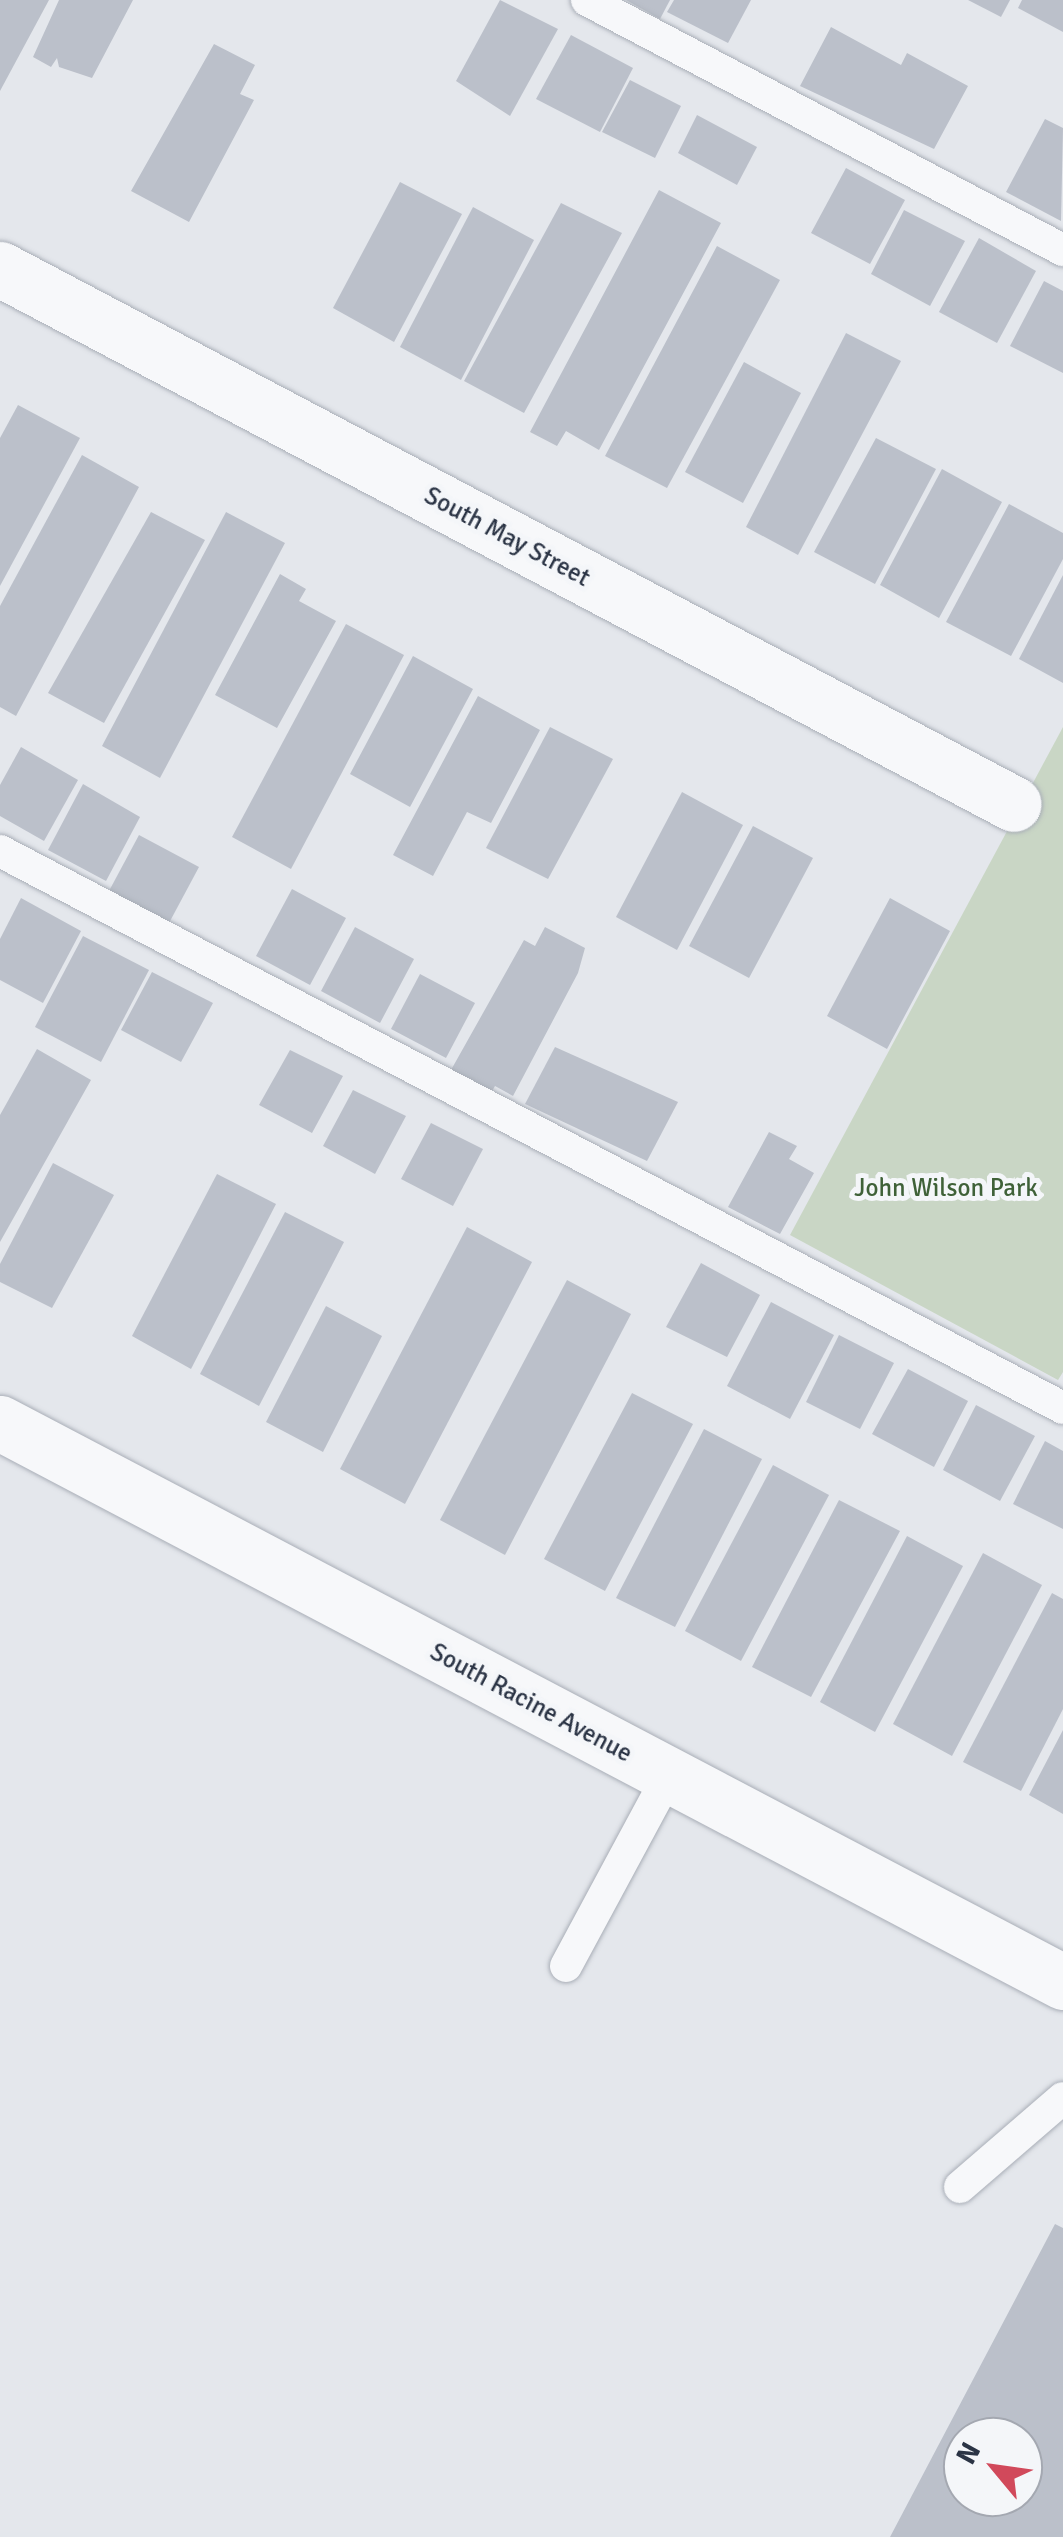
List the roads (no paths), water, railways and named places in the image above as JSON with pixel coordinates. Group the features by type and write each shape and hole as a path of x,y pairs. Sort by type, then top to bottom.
{"street":[{"name":"South May Street","path":"0,269 1014,804"},
{"name":"South Racine Avenue","path":"0,1423 1063,1982"}],"lane":[{"path":"587,0 1063,250"},
{"path":"0,851 1063,1408"},
{"path":"566,1966 669,1775"},
{"path":"960,2187 1063,2098"}],"park label":[{"name":"John Wilson Park","path":"946,1188"}]}
